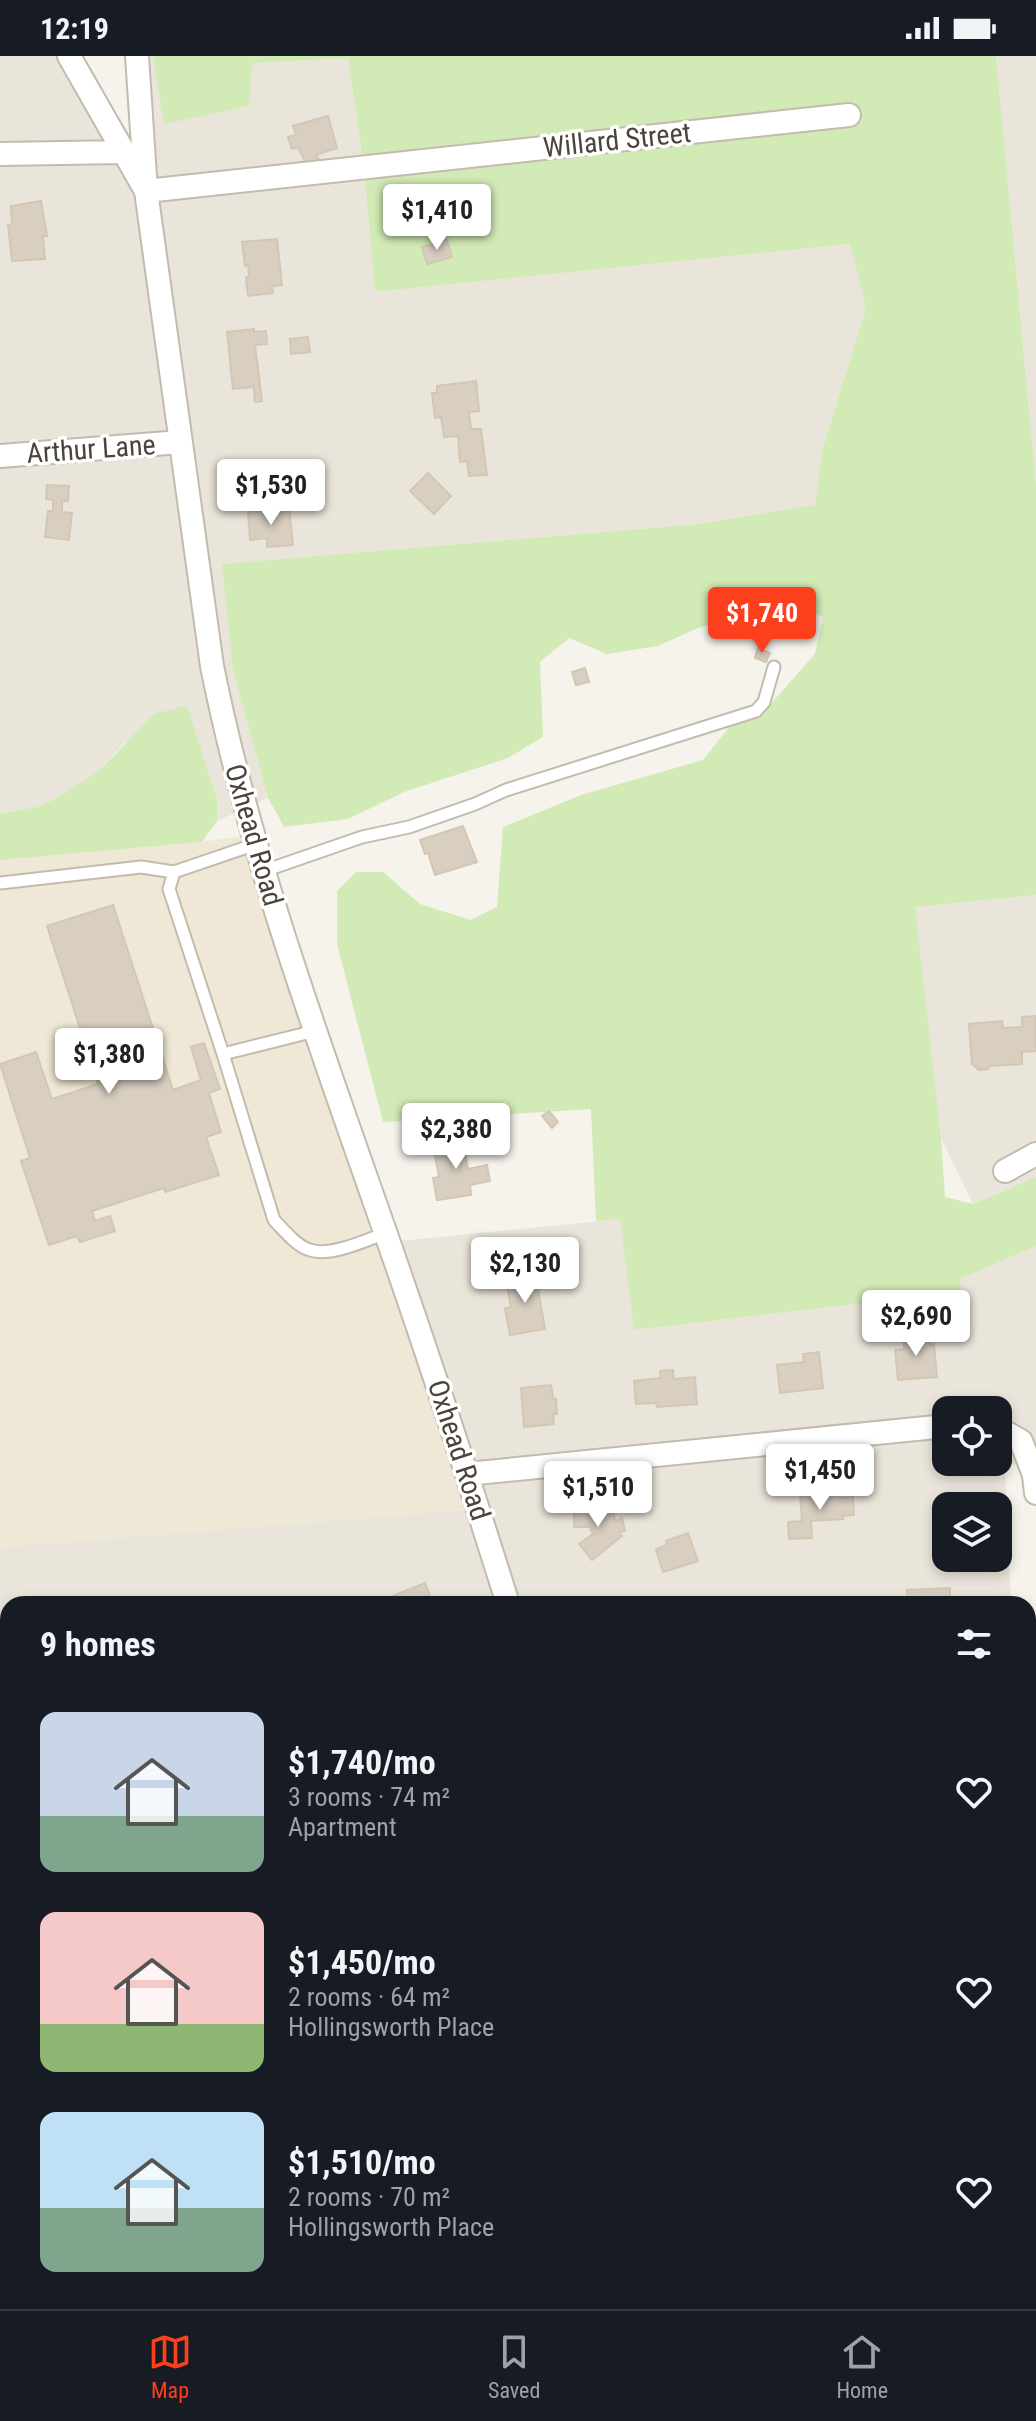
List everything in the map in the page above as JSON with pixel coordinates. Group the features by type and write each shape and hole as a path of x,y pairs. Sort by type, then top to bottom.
{"street":[{"name":"Oxhead Road","path":"69,56 146,191 212,666 227,741 315,1031 386,1233 505,1596"},
{"path":"137,56 146,191"},
{"name":"Willard Street","path":"146,191 849,115"},
{"path":"0,154 124,152"},
{"name":"Arthur Lane","path":"0,456 181,442"},
{"path":"1005,1171 1036,1154"},
{"path":"467,1474 932,1427"},
{"path":"1012,1436 1021,1441 1034,1475 1036,1493"}],"lane":[{"path":"264,871 362,837 409,827 506,790 756,711 764,702 774,667"},
{"path":"0,883 141,867 174,872 256,844"},
{"path":"174,872 169,889 274,1220 289,1236 310,1250 334,1251 386,1233"},
{"path":"223,1054 315,1031"}],"shaded area":[{"path":"0,56 69,56 148,198 139,56 153,56 164,124 252,63 348,58 364,168 375,292 850,244 866,308 823,446 816,505 698,524 223,564 233,670 268,798 217,821 217,799 187,705 123,744 100,770 73,788 41,806 0,814"},
{"path":"996,56 1036,56 1036,485"},
{"path":"248,835 478,1509 0,1547 0,860"},
{"path":"1036,895 1036,1177 973,1204 941,1138 914,907"},
{"path":"620,1219 634,1330 960,1292 960,1279 1036,1246 1036,1449 1012,1466 1012,1396 932,1396 932,1476 1005,1476 1006,1492 932,1492 932,1572 1010,1572 1011,1596 0,1596 0,1547 478,1509 389,1242"}],"green space":[{"path":"153,56 996,56 1036,485 1036,895 915,907 945,1197 973,1204 1036,1177 1036,1246 960,1279 960,1292 634,1330 620,1219 596,1221 591,1109 383,1122 337,944 337,891 356,872 383,872 420,904 471,920 497,907 503,827 581,795 703,760 730,726 768,707 815,654 823,617 778,601 698,628 658,646 607,654 569,638 540,662 543,737 508,758 404,792 348,819 284,827 268,798 233,670 222,564 698,524 815,505 823,447 866,308 850,244 375,292 364,168 348,58 252,63 249,106 164,124"},
{"path":"187,705 217,799 217,821 202,842 0,860 0,814 41,806 73,788 100,770 154,714"}],"building":[{"path":"328,116 337,148 316,155 319,160 306,164 298,147 292,149 288,137 296,135 293,126"},
{"path":"41,201 47,236 43,236 45,259 12,261 8,225 12,224 11,206"},
{"path":"277,239 282,285 272,286 273,293 248,296 248,265 245,266 242,242"},
{"path":"447,240 452,257 427,264 422,247"},
{"path":"254,329 254,332 266,331 267,344 255,345 262,401 255,402 254,387 233,389 227,332"},
{"path":"308,337 310,352 291,354 290,339"},
{"path":"476,381 479,411 469,412 471,429 481,429 487,475 469,476 467,461 460,462 458,436 444,437 441,417 435,418 432,393 437,393 437,386"},
{"path":"428,473 451,496 434,514 410,491"},
{"path":"47,485 69,486 68,501 62,501 62,512 72,513 69,540 45,537 48,511 53,511 53,500 46,499"},
{"path":"289,508 293,545 267,547 267,538 250,540 248,512"},
{"path":"758,648 770,653 766,662 755,658"},
{"path":"585,668 589,682 576,685 572,672"},
{"path":"463,826 477,862 435,875 420,840"},
{"path":"113,905 173,1090 201,1080 191,1047 204,1043 220,1089 209,1093 221,1132 206,1137 219,1175 165,1192 164,1188 92,1211 95,1221 110,1216 115,1231 80,1242 77,1236 49,1245 21,1161 30,1158 0,1064 36,1052 52,1099 98,1084 47,926"},
{"path":"1036,1016 1036,1051 1022,1052 1022,1064 990,1066 979,1070 972,1064 969,1024 1002,1021 1003,1028 1022,1027 1022,1017"},
{"path":"549,1111 558,1122 552,1128 542,1116"},
{"path":"462,1138 468,1169 487,1165 490,1181 470,1185 471,1195 437,1200 433,1178 439,1177 433,1144"},
{"path":"546,1275 548,1287 538,1289 545,1329 510,1335 505,1308 511,1307 506,1281"},
{"path":"964,1308 965,1320 951,1322 950,1310"},
{"path":"929,1333 930,1346 934,1344 937,1377 898,1380 895,1350 904,1349 904,1335"},
{"path":"819,1352 823,1388 780,1393 777,1365 804,1362 803,1354"},
{"path":"673,1370 674,1379 695,1377 697,1404 657,1407 656,1403 636,1404 634,1381 661,1378 660,1371"},
{"path":"551,1385 553,1399 556,1399 554,1424 524,1427 521,1388"},
{"path":"841,1492 841,1498 853,1497 854,1515 843,1516 843,1519 811,1521 812,1538 789,1539 788,1522 802,1521 800,1494"},
{"path":"574,1508 613,1509 615,1521 622,1518 625,1531 619,1532 622,1536 592,1560 579,1544 593,1534 590,1527 574,1527"},
{"path":"688,1533 698,1561 663,1572 656,1549 667,1545 666,1541"},
{"path":"425,1583 430,1596 392,1596"},
{"path":"950,1588 950,1596 907,1596 907,1590"}]}
